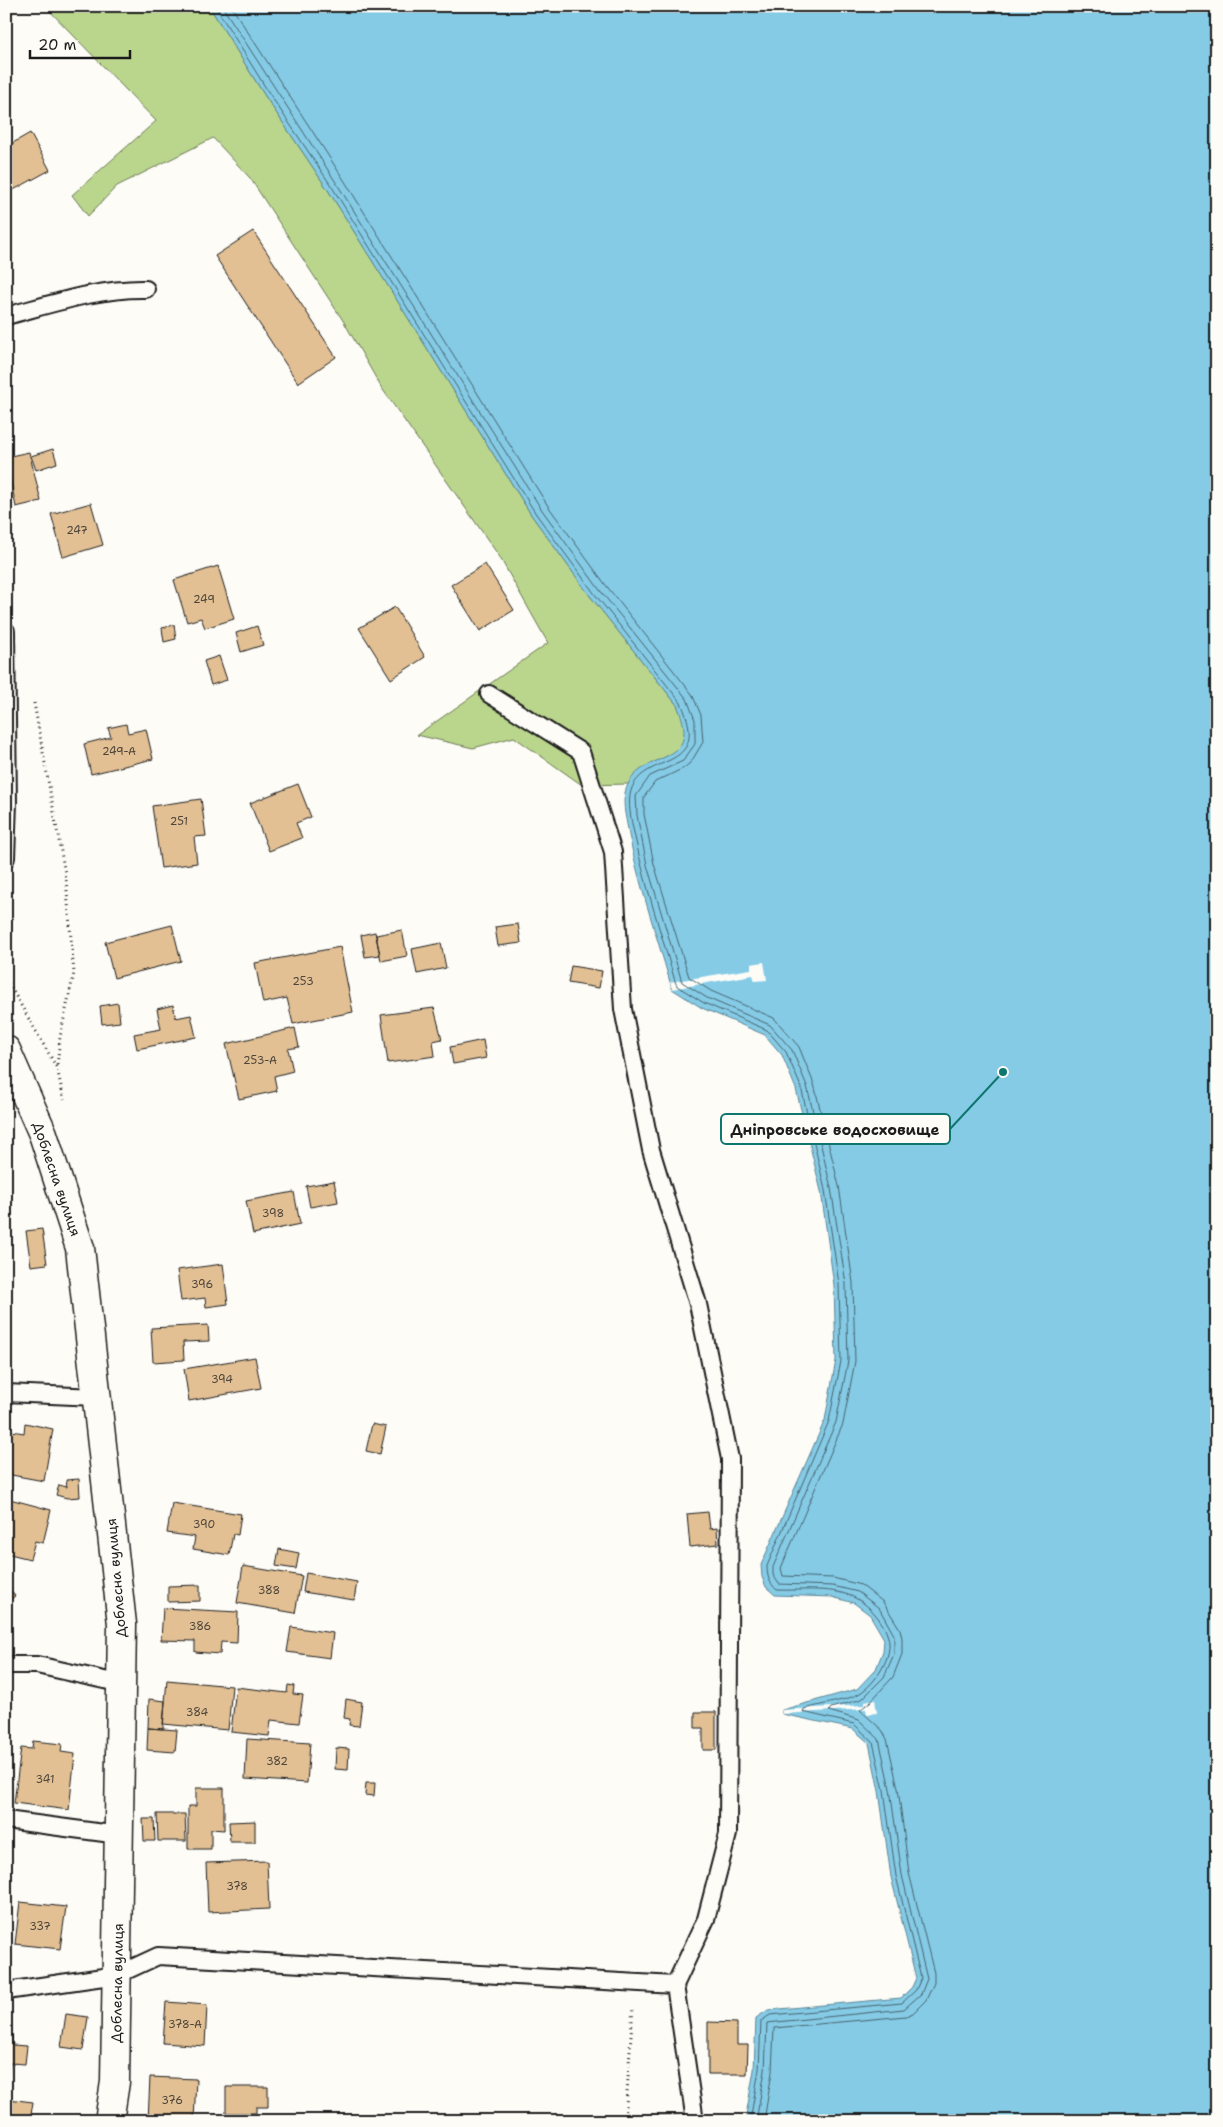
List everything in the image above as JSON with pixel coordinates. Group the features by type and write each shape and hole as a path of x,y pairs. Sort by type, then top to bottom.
{"street":[{"name":"Доблесна вулиця","path":"6,1050 43,1134 80,1248 122,1624 115,2082 110,2121"}],"lane":[{"path":"6,316 119,288 146,289"},
{"path":"6,631 8,803 6,858"},
{"path":"489,694 581,752 613,852 623,1009 651,1150 698,1304 730,1459 728,1834 706,1919 675,1985 695,2121"},
{"path":"6,1393 35,1396 96,1397"},
{"path":"9,1665 37,1665 122,1684"},
{"path":"6,1820 119,1835"},
{"path":"6,1991 117,1975 158,1956 675,1985"}],"path":[{"path":"33,701 37,709 66,879 74,973 60,1037 57,1068"},
{"path":"625,2121 634,2002 631,1984"}],"green space":[{"path":"45,6 209,6 265,96 328,190 532,516 590,596 677,705 684,721 685,738 676,752 644,767 629,784 582,785 514,737 473,748 417,735 548,643 499,556 381,387 344,322 250,178 213,138 117,186 88,216 72,195 156,121"}],"water":[{"path":"209,6 1217,6 1217,2121 745,2121 754,2070 756,2018 768,2010 901,1998 912,1987 916,1978 891,1877 879,1791 869,1743 853,1729 782,1714 782,1710 857,1689 876,1669 883,1651 884,1639 870,1615 854,1603 832,1597 775,1595 766,1587 762,1577 761,1565 825,1420 836,1360 834,1285 821,1191 796,1089 782,1055 765,1035 702,1008 672,989 638,872 624,803 625,793 632,778 642,769 676,750 683,740 684,726 677,705 590,596 532,516 328,190 265,96"}],"pier":[{"path":"764,962 767,980 755,981 753,975 672,989 670,982 751,969 751,964"},
{"path":"875,1699 877,1713 867,1714 866,1709 782,1714 782,1710 865,1705 865,1701"}],"building":[{"path":"30,133 50,170 8,193 6,147"},
{"path":"253,231 336,357 298,383 215,256"},
{"path":"53,449 57,463 36,470 31,456"},
{"path":"29,452 41,501 16,507 6,457"},
{"path":"91,503 103,545 63,557 51,514"},
{"path":"485,564 514,610 480,631 451,585"},
{"path":"218,566 234,619 205,628 201,618 187,622 174,580"},
{"path":"395,607 425,657 391,679 359,628"},
{"path":"174,625 176,639 164,642 162,628"},
{"path":"257,626 263,645 241,652 236,633"},
{"path":"219,656 227,680 211,685 204,661"},
{"path":"126,724 128,733 146,729 153,759 91,774 84,744 111,737 108,728"},
{"path":"298,784 311,817 296,823 302,838 269,851 250,803"},
{"path":"201,799 206,836 194,837 197,863 161,868 152,806"},
{"path":"518,924 521,943 498,946 495,927"},
{"path":"172,925 181,961 114,978 105,942"},
{"path":"402,930 407,956 381,961 376,935"},
{"path":"375,932 380,955 365,957 361,935"},
{"path":"441,943 446,968 417,974 412,949"},
{"path":"340,947 353,1012 293,1024 287,998 263,1003 255,963"},
{"path":"571,966 602,971 599,988 568,983"},
{"path":"118,1003 120,1022 102,1024 100,1006"},
{"path":"173,1005 176,1018 191,1015 196,1037 137,1049 134,1034 161,1029 157,1009"},
{"path":"434,1008 442,1039 433,1041 435,1056 388,1063 381,1015"},
{"path":"295,1028 299,1047 288,1049 293,1071 274,1076 277,1091 239,1099 226,1044"},
{"path":"483,1040 486,1058 453,1064 450,1047"},
{"path":"334,1181 338,1202 310,1207 306,1186"},
{"path":"294,1192 300,1224 253,1234 246,1201"},
{"path":"42,1229 47,1264 31,1266 26,1231"},
{"path":"223,1264 228,1304 206,1307 205,1298 181,1301 177,1270"},
{"path":"208,1325 209,1341 183,1342 184,1360 153,1362 151,1328"},
{"path":"255,1357 261,1388 189,1401 184,1369"},
{"path":"25,1423 53,1429 44,1481 6,1474 6,1430 24,1433"},
{"path":"372,1424 386,1427 380,1454 366,1451"},
{"path":"79,1479 80,1497 67,1498 56,1495 59,1485 67,1487 66,1480"},
{"path":"6,1498 51,1510 43,1543 35,1541 30,1559 6,1553"},
{"path":"172,1503 241,1514 238,1535 233,1534 229,1555 193,1549 195,1537 167,1533"},
{"path":"708,1512 710,1529 717,1528 718,1544 690,1547 687,1514"},
{"path":"279,1549 299,1553 296,1569 276,1566"},
{"path":"243,1566 302,1576 295,1613 237,1603"},
{"path":"306,1573 357,1582 354,1600 303,1592"},
{"path":"6,1585 15,1596 6,1603"},
{"path":"200,1585 200,1601 168,1602 168,1586"},
{"path":"163,1608 238,1612 237,1643 221,1642 220,1654 195,1652 195,1641 161,1640"},
{"path":"291,1627 333,1633 330,1658 287,1652"},
{"path":"167,1680 232,1686 228,1730 163,1724"},
{"path":"288,1685 294,1686 293,1694 303,1695 299,1723 271,1720 269,1736 231,1732 236,1687 287,1693"},
{"path":"149,1699 165,1701 163,1729 148,1728"},
{"path":"346,1699 362,1702 359,1726 349,1725 350,1719 344,1718"},
{"path":"695,1712 716,1712 716,1750 703,1750 703,1728 695,1728"},
{"path":"148,1728 177,1730 175,1752 147,1750"},
{"path":"247,1739 310,1743 307,1783 245,1779"},
{"path":"33,1741 62,1744 61,1752 75,1754 69,1810 14,1803 21,1748 32,1749"},
{"path":"336,1748 349,1749 348,1770 335,1769"},
{"path":"366,1783 375,1783 374,1796 365,1795"},
{"path":"196,1788 224,1788 224,1830 211,1829 211,1849 188,1849 188,1806 196,1806"},
{"path":"157,1814 185,1814 186,1841 158,1841"},
{"path":"143,1819 154,1819 155,1841 144,1841"},
{"path":"255,1821 255,1842 230,1842 229,1822"},
{"path":"267,1861 269,1909 208,1912 206,1863"},
{"path":"20,1902 66,1907 60,1949 15,1944"},
{"path":"166,2002 207,2005 205,2046 163,2043"},
{"path":"66,2014 88,2017 83,2050 61,2047"},
{"path":"708,2022 737,2023 737,2045 748,2045 747,2074 708,2074"},
{"path":"6,2035 12,2035 12,2045 27,2046 25,2064 10,2063 8,2088 6,2088"},
{"path":"150,2077 196,2079 194,2121 148,2121"},
{"path":"226,2087 268,2087 268,2107 256,2107 256,2113 226,2113"},
{"path":"8,2099 33,2102 30,2121 6,2121"},
{"path":"645,2115 680,2117 680,2121 644,2121"}],"place":[{"name":"Дніпровське водосховище","path":"1003,1072"}]}
